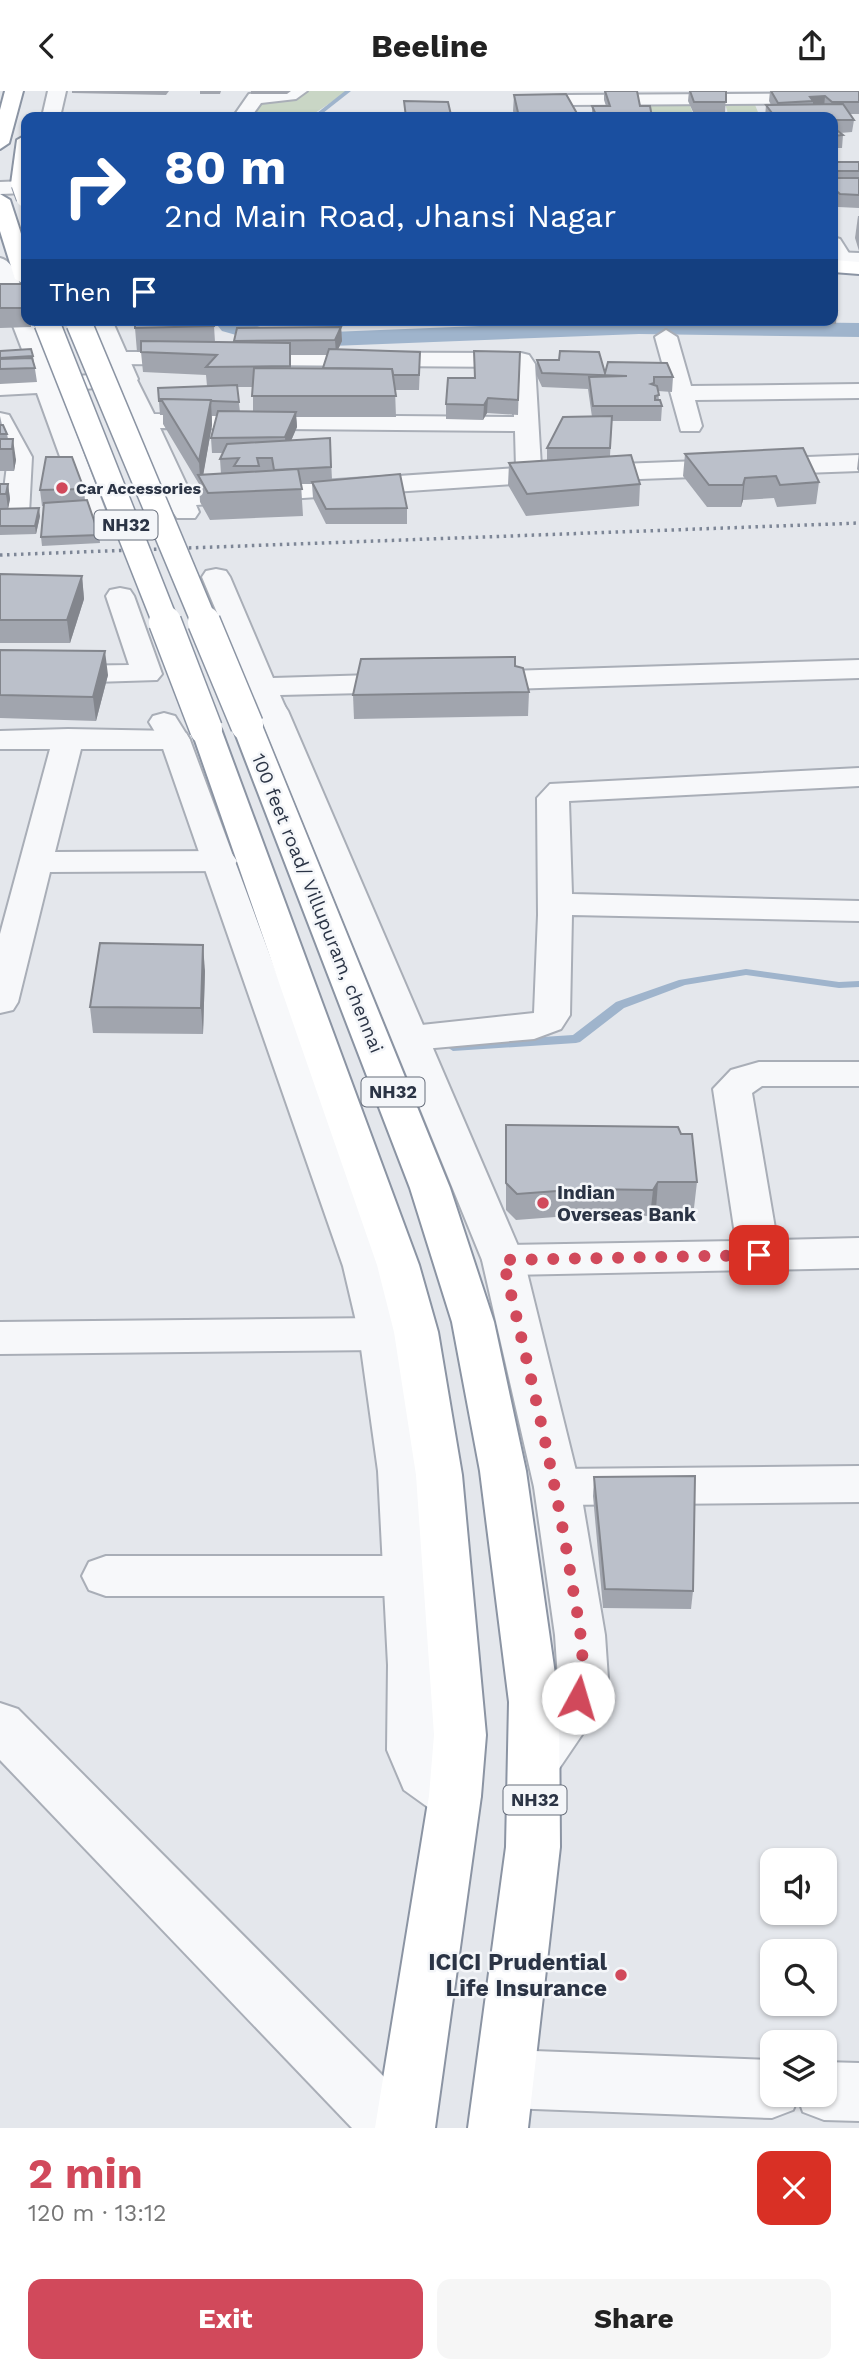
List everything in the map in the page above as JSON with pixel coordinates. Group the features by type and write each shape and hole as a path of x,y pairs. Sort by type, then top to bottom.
{"highway":[{"path":"0,143 14,91"},
{"path":"0,200 21,264"},
{"name":"100 feet road/ Villupuram, chennai","path":"48,326 57,343 182,730 360,1150 398,1265 416,1332 439,1475 460,1735 455,1796 405,2128"},
{"name":"100 feet road/ Villupuram, chennai","path":"81,326 261,708 430,1188 474,1322 503,1471 534,1702 536,1760 533,1847 502,2104"}],"street":[{"path":"52,112 57,91"},
{"path":"245,112 255,98 290,95 298,91"},
{"path":"569,103 859,98"},
{"path":"0,188 21,190"},
{"path":"842,261 859,276"},
{"path":"0,264 7,301 46,386 96,520"},
{"path":"104,326 183,505 529,475 859,463"},
{"path":"666,337 690,426"},
{"path":"0,388 46,386 122,369 521,360 524,364 529,475"},
{"path":"681,393 859,391"},
{"path":"0,420 20,457 16,514 0,515"},
{"path":"145,421 526,424"},
{"path":"216,577 261,708 412,1038 503,1260 556,1487 580,1635 583,1679 578,1698 536,1760"},
{"path":"0,676 147,674 120,596"},
{"path":"261,708 435,682 858,672"},
{"path":"0,740 182,730 220,861 364,1266 381,1334 401,1471 413,1665 413,1750 423,1773 455,1796"},
{"path":"1,995 68,738"},
{"path":"412,1038 534,1027 548,1021 552,1015 555,904 553,798 561,791 859,777"},
{"path":"36,862 220,861"},
{"path":"555,904 859,911"},
{"path":"759,1255 732,1089 744,1079 759,1074 859,1074"},
{"path":"503,1260 859,1253"},
{"path":"0,1338 381,1334"},
{"path":"556,1487 859,1484"},
{"path":"106,1576 407,1576"},
{"path":"0,1725 393,2128"},
{"path":"502,2104 760,2090"},
{"path":"837,2091 859,2092"}],"green space":[{"path":"295,91 348,91 316,112 247,112 250,102"},
{"path":"724,100 753,100 758,112 728,112"},
{"path":"636,101 688,101 692,112 642,112"}],"building":[{"path":"605,91 637,91 640,106 650,106 651,112 595,112 592,106 610,106"},
{"path":"690,91 726,91 726,102 694,102"},
{"path":"771,91 859,91 859,102 832,102 825,96 810,97 813,101 778,103"},
{"path":"566,94 576,112 518,112 514,95"},
{"path":"404,101 448,102 450,112 405,112"},
{"path":"843,104 854,120 838,120 838,112 771,112 766,105"},
{"path":"838,162 859,162 859,171 838,171"},
{"path":"838,178 859,178 859,195 840,194"},
{"path":"0,284 21,284 21,308 0,308"},
{"path":"135,326 214,326 135,328"},
{"path":"341,327 335,340 234,341 237,328"},
{"path":"141,341 290,343 290,366 206,367 217,355 141,352"},
{"path":"31,349 33,356 0,358 0,351"},
{"path":"329,349 420,352 419,375 393,375 392,369 323,368"},
{"path":"474,351 520,352 518,400 488,398 484,405 446,404 448,378 475,378"},
{"path":"560,351 599,352 605,373 608,362 667,363 673,377 654,377 654,383 651,384 657,386 659,395 655,396 655,400 660,400 662,406 593,406 589,377 627,376 542,373 537,360 559,360"},
{"path":"32,358 35,368 0,369 0,359"},
{"path":"254,368 392,369 396,396 252,396"},
{"path":"237,385 239,402 159,401 158,388"},
{"path":"161,399 211,400 199,461"},
{"path":"218,411 296,412 285,437 211,438"},
{"path":"612,416 610,448 547,448 563,417"},
{"path":"0,425 3,425 7,434 0,434"},
{"path":"330,438 331,467 274,470 272,458 257,458 259,466 234,466 239,458 220,459 227,444"},
{"path":"0,439 13,439 12,449 0,449"},
{"path":"803,448 819,482 780,485 776,476 745,478 743,485 709,485 685,454"},
{"path":"631,455 640,484 527,494 509,463"},
{"path":"46,457 72,457 84,489 40,490"},
{"path":"298,469 302,489 208,493 198,475"},
{"path":"400,474 407,508 326,509 312,482"},
{"path":"0,484 8,484 6,494 0,494"},
{"path":"87,500 99,535 41,537 44,503"},
{"path":"39,508 35,526 0,526 0,509"},
{"path":"0,574 82,576 67,620 0,620"},
{"path":"0,650 105,651 93,697 0,695"},
{"path":"515,657 515,666 523,668 529,692 353,695 361,659"},
{"path":"100,943 203,945 201,1008 90,1007"},
{"path":"506,1125 678,1127 681,1134 692,1134 697,1182 658,1182 653,1190 584,1189 517,1194 506,1183"},
{"path":"695,1476 693,1591 605,1589 594,1477"}],"waterway":[{"path":"321,112 348,91"},
{"path":"231,326 281,341 639,327 859,330"},
{"path":"453,1047 576,1039 620,1005 683,982 746,972 839,985 859,984"}],"railway":[{"path":"0,555 859,523"}],"place":[{"name":"Car Accessories","path":"62,488"},
{"name":"Indian Overseas Bank","path":"543,1203"},
{"name":"ICICI Prudential Life Insurance","path":"621,1975"}],"route":[{"path":"578,1698 583,1679 580,1635 556,1487 503,1260 759,1255"}]}
